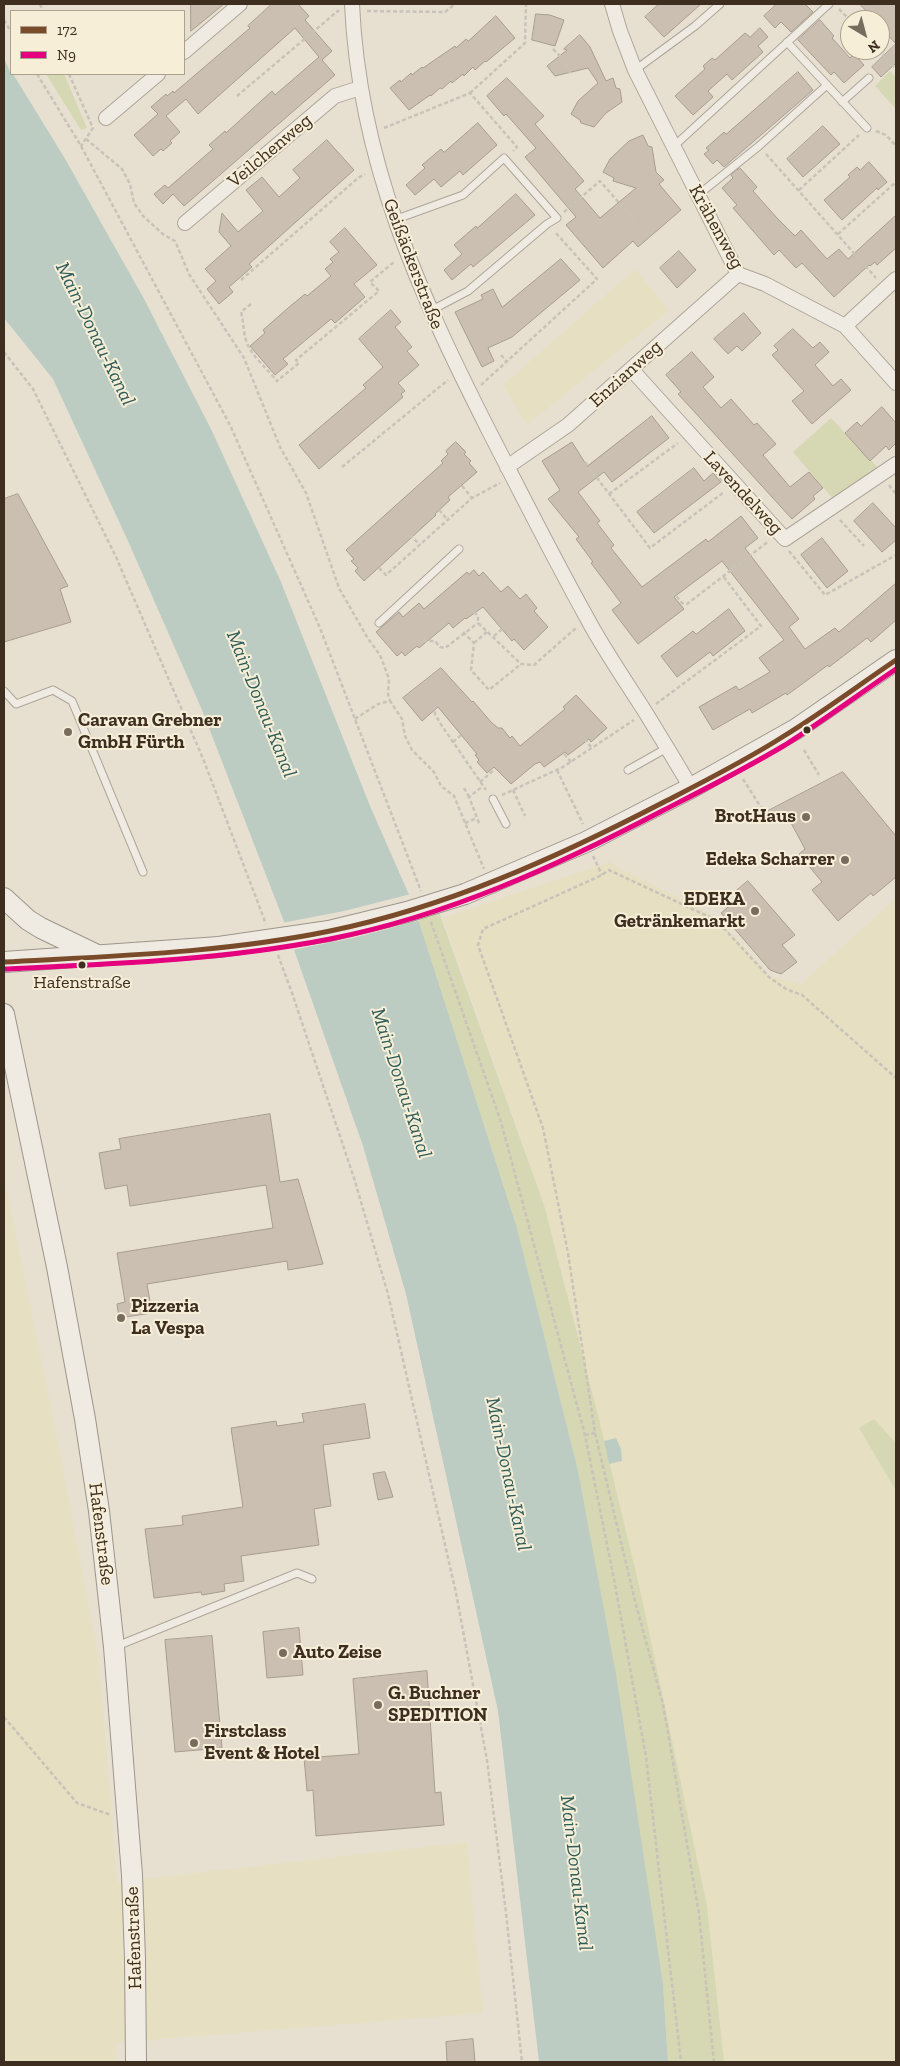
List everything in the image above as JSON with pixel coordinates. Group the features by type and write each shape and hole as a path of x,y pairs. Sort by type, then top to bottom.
{"street":[{"path":"185,51 240,4"},
{"name":"Krähenweg","path":"612,4 635,70 672,147 738,274 765,284 845,326 896,383"},
{"name":"Geißäckerstraße","path":"352,7 354,44 360,88 378,167 394,220 430,311 470,395 587,619 646,712 691,788"},
{"path":"106,118 157,75"},
{"name":"Veilchenweg","path":"185,223 335,96 360,88"},
{"name":"Enzianweg","path":"510,471 568,425 632,370 738,274"},
{"path":"845,326 896,279"},
{"name":"Lavendelweg","path":"632,370 782,536 829,509 896,464"},
{"path":"4,962 219,947 330,931 408,912 465,894 606,832 691,788 796,729 896,660"},
{"path":"4,898 28,920 41,928 99,956"},
{"name":"Hafenstraße","path":"4,1014 8,1053 57,1267 85,1419 99,1511 114,1647 132,1875 136,1959 136,2062"}],"lane":[{"path":"635,70 695,26 720,4"},
{"path":"672,147 831,4"},
{"path":"787,42 867,128"},
{"path":"842,102 869,78"},
{"path":"698,196 759,146 827,86"},
{"path":"394,220 463,194 504,158 557,218 547,224 468,291 430,311"},
{"path":"379,623 459,549"},
{"path":"4,691 16,704 53,690 72,702 143,872"},
{"path":"628,770 667,748"},
{"path":"493,798 506,824"},
{"path":"114,1647 297,1573 312,1579"}],"path":[{"path":"237,96 337,10 352,7 445,12 455,4"},
{"path":"370,134 470,93 525,43 526,4"},
{"path":"553,49 563,60 571,75"},
{"path":"38,75 81,146 230,424 320,628 421,892"},
{"path":"70,75 93,128 81,146"},
{"path":"470,93 517,147 504,158"},
{"path":"799,190 867,128 886,135 896,146"},
{"path":"86,139 122,169 130,184 134,203 143,216 175,241 189,274 244,358 280,447 306,493 339,588 367,638 380,655 389,678 388,694 402,719 404,736 412,750 434,772 441,786 454,796 489,884"},
{"path":"759,146 885,288"},
{"path":"241,280 358,178 378,167"},
{"path":"557,218 600,180 635,221"},
{"path":"838,234 896,182"},
{"path":"470,395 597,279 547,224"},
{"path":"251,304 241,312 248,346 277,381 298,363 296,360 379,292 370,282 406,252"},
{"path":"4,352 33,389 116,557 204,761 269,932"},
{"path":"501,355 507,362"},
{"path":"342,467 458,371"},
{"path":"609,494 689,434"},
{"path":"584,462 650,548 735,484"},
{"path":"379,568 386,575 472,498 510,471"},
{"path":"462,486 472,498"},
{"path":"829,509 864,546"},
{"path":"439,510 448,520"},
{"path":"410,535 420,545"},
{"path":"670,595 677,597 682,603 687,604 723,576 782,536 788,550 825,595 896,555"},
{"path":"434,705 435,714 440,723 493,798 513,790 571,762 646,712 761,626 723,576"},
{"path":"474,612 478,616 478,622 521,664 534,665 587,619"},
{"path":"423,641 435,641 440,647 445,648 478,622"},
{"path":"494,636 502,629"},
{"path":"488,631 474,643 472,670 489,690 521,664"},
{"path":"464,632 474,643"},
{"path":"355,719 378,704 390,700"},
{"path":"580,734 592,748"},
{"path":"454,742 461,735"},
{"path":"560,749 571,762"},
{"path":"804,750 819,775"},
{"path":"480,782 495,769"},
{"path":"557,770 585,827"},
{"path":"469,797 483,786"},
{"path":"464,788 479,823"},
{"path":"513,790 525,816"},
{"path":"465,823 477,818"},
{"path":"714,2062 699,1914 663,1704 635,1601 594,1432 568,1253 543,1128 478,945 483,929 610,870 716,920 770,978 786,989 802,995 896,1078"},
{"path":"430,919 501,1122 585,1435 614,1579 646,1757 681,2062"},
{"path":"276,950 354,1178 385,1285 452,1575 487,1760 522,2062"},
{"path":"585,1435 594,1432"},
{"path":"4,1717 77,1803 127,1820"}],"shaded area":[{"path":"635,269 669,310 527,425 503,385"},
{"path":"609,862 718,918 771,977 801,984 896,898 896,1443 874,1419 859,1428 896,1491 896,2062 724,2062 707,1906 641,1594 598,1415 544,1205 443,918"},
{"path":"4,1177 56,1432 99,1660 117,1882 467,1842 483,2013 116,2043 115,2062 4,2062"}],"green space":[{"path":"890,71 896,78 896,109 875,86"},
{"path":"47,75 64,75 87,128 81,130"},
{"path":"831,418 879,469 834,500 793,452"},
{"path":"435,901 544,1205 598,1415 641,1594 707,1906 724,2062 668,2062 663,1984 577,1466 517,1228 414,906"},
{"path":"874,1419 896,1443 896,1491 859,1428"}],"water":[{"name":"Main-Donau-Kanal","path":"4,58 10,75 14,75 64,157 143,297 212,431 281,582 370,806 414,906 517,1228 577,1466 616,1674 663,1984 668,2062 539,2062 498,1711 406,1294 363,1146 285,924 202,710 128,541 53,379 4,318"},
{"path":"616,1438 621,1449 622,1461 609,1464 604,1441"}],"pier":[{"path":"411,894 421,920 353,938 292,950 282,923 344,911"}],"building":[{"path":"191,4 224,4 191,31"},
{"path":"272,4 298,4 309,16 305,20 332,51 322,60 335,75 184,206 173,194 163,204 154,194 165,185 168,188 213,149 209,145 225,131 226,133 272,91 275,95 319,57 295,28 198,114 186,99 166,116 180,132 163,151 161,149 153,156 134,135 158,114 151,107 166,94 167,96 173,91 174,93 250,28 248,26"},
{"path":"659,4 701,4 664,37 645,17"},
{"path":"777,4 805,4 813,12 791,32 781,22 775,28 764,16"},
{"path":"860,4 896,4 896,44 890,37 890,10 866,10"},
{"path":"536,14 550,15 564,20 555,46 532,40"},
{"path":"496,16 515,38 475,70 473,67 464,76 463,74 452,83 451,81 409,110 390,88 455,46 456,48 466,39 468,41"},
{"path":"820,20 834,36 832,38 840,47 840,60 859,60 864,65 844,83 834,72 831,75 798,40"},
{"path":"760,28 768,37 758,46 763,52 732,80 727,74 708,91 713,97 693,115 675,96 705,69 703,66 712,58 715,60 745,33 750,37"},
{"path":"580,35 590,47 606,81 613,78 616,88 620,89 622,102 606,113 594,127 581,123 580,120 571,114 578,101 598,83 588,68 555,76 547,66 567,50 564,49"},
{"path":"896,44 896,63 881,77 872,67 879,60 890,60 890,50"},
{"path":"798,72 813,90 724,167 717,160 713,164 704,154 709,150 706,148 724,132 726,134"},
{"path":"507,78 544,116 535,124 584,181 575,189 600,218 636,188 613,181 614,178 603,172 610,159 629,141 643,135 648,146 652,147 656,172 664,180 659,184 681,210 638,247 633,241 603,268 566,225 576,217 525,157 536,148 487,96"},
{"path":"478,123 497,145 463,175 460,171 441,187 434,179 415,195 406,185 425,168 422,165 441,149 444,152"},
{"path":"823,126 840,144 803,177 787,159"},
{"path":"327,140 354,170 249,264 252,267 229,287 233,292 219,304 207,289 216,281 205,269 231,246 219,232 222,213 238,232 263,211 246,190 262,177 279,197 300,178 293,170"},
{"path":"869,162 887,182 878,190 877,188 842,220 824,200 850,177 848,175 857,167 860,170"},
{"path":"740,168 757,187 753,191 777,218 795,236 801,230 827,259 839,249 848,259 896,215 896,248 877,265 875,262 869,265 834,297 802,263 796,268 779,250 774,255 733,208 737,205 722,188 733,178 731,175"},
{"path":"516,194 535,215 473,267 471,264 452,280 444,270 462,254 454,245"},
{"path":"345,228 377,265 354,284 365,297 335,323 331,319 283,359 288,364 275,375 250,346 265,333 263,330 288,308 305,294 307,296 331,276 325,269 333,262 330,259 339,252 330,242"},
{"path":"679,251 696,270 677,288 660,268"},
{"path":"561,259 580,280 512,337 488,348 494,361 482,367 455,312 483,299 481,295 493,289 502,307"},
{"path":"391,310 401,322 395,327 412,347 407,351 419,365 398,383 405,391 401,394 403,397 319,469 299,445 366,388 363,385 383,367 359,339"},
{"path":"744,313 761,333 742,351 737,346 728,354 714,339"},
{"path":"793,329 813,348 820,342 829,352 815,365 833,386 841,379 851,390 812,424 792,401 804,391 772,355 778,350 774,346"},
{"path":"692,352 714,377 703,387 721,408 731,399 754,425 757,423 776,444 763,455 790,487 809,472 823,488 813,496 815,499 792,519 678,394 681,392 666,375"},
{"path":"882,407 896,423 896,443 889,450 886,446 870,461 845,433 857,422 861,426"},
{"path":"652,416 669,438 612,482 604,472 578,492 600,521 597,523 614,545 611,548 642,587 706,539 708,542 741,516 758,538 745,548 799,619 789,627 805,649 835,628 839,632 896,583 896,620 871,642 867,638 829,667 828,665 787,695 786,693 752,713 750,709 713,730 699,707 736,686 739,690 770,672 759,658 784,640 722,561 674,597 684,609 638,644 612,610 621,603 591,563 593,562 576,539 579,537 548,499 560,490 542,461 572,442 587,466"},
{"path":"456,442 466,452 464,454 471,461 469,463 477,472 448,497 450,500 436,515 364,581 355,571 358,568 351,561 354,559 346,550 443,463 441,461 448,454 446,451"},
{"path":"694,468 704,481 713,473 721,482 654,533 637,512"},
{"path":"18,494 68,586 60,589 71,622 4,642 4,499"},
{"path":"873,503 896,528 896,540 882,552 854,521"},
{"path":"822,538 848,571 827,588 801,555"},
{"path":"474,570 479,576 483,572 501,592 508,586 520,599 526,594 537,608 534,611 548,627 524,650 514,639 512,641 483,607 453,628 449,623 419,648 417,646 405,656 402,652 397,656 376,632 399,612 403,617 419,603 424,609 467,572 469,574"},
{"path":"729,609 745,631 713,656 710,652 677,677 661,656 693,631 696,634"},
{"path":"441,668 491,722 498,728 502,728 510,738 512,736 520,746 565,709 563,707 576,695 607,728 591,742 589,739 568,755 565,752 544,767 540,762 535,764 511,784 494,767 487,773 477,762 479,760 475,755 477,754 438,707 422,721 403,698"},
{"path":"843,772 896,836 896,877 873,896 871,893 838,921 812,890 822,882 799,854 805,849 790,821 775,819 768,811"},
{"path":"748,881 795,935 782,945 797,962 781,974 770,970 721,913 740,897 735,892"},
{"path":"270,1114 280,1182 298,1179 323,1264 288,1270 287,1261 147,1284 152,1313 119,1318 117,1304 125,1302 117,1253 273,1228 266,1185 130,1206 127,1185 105,1189 99,1153 121,1149 119,1139"},
{"path":"365,1404 370,1438 323,1445 331,1506 314,1509 319,1545 241,1556 244,1581 224,1584 225,1591 202,1595 201,1592 154,1598 145,1529 183,1525 182,1516 243,1507 231,1428 276,1421 277,1426 304,1422 302,1414"},
{"path":"385,1472 393,1497 378,1500 373,1474"},
{"name":"Auto Zeise","path":"299,1628 303,1675 267,1678 263,1632"},
{"path":"212,1636 222,1748 175,1752 165,1640"},
{"path":"427,1671 435,1793 441,1792 444,1825 316,1836 313,1790 307,1791 304,1758 359,1754 353,1679"},
{"path":"473,2039 475,2062 447,2062 446,2042"}],"transit line":[{"name":"172","path":"4,962 209,949 249,944 330,931 416,909 500,879 582,843 724,771 798,727 896,660"},
{"name":"N9","path":"4,969 168,960 249,952 330,939 374,929 459,903 542,870 739,771 799,736 896,669"}],"place":[{"name":"Caravan Grebner GmbH Fürth","path":"68,732"},
{"name":"BrotHaus","path":"806,817"},
{"name":"Edeka Scharrer","path":"845,860"},
{"name":"EDEKA Getränkemarkt","path":"755,911"},
{"name":"Hafenstraße","path":"82,965"},
{"name":"Pizzeria La Vespa","path":"121,1318"},
{"name":"Auto Zeise","path":"283,1653"},
{"name":"G. Buchner SPEDITION","path":"378,1705"},
{"name":"Firstclass Event & Hotel","path":"194,1743"}]}
